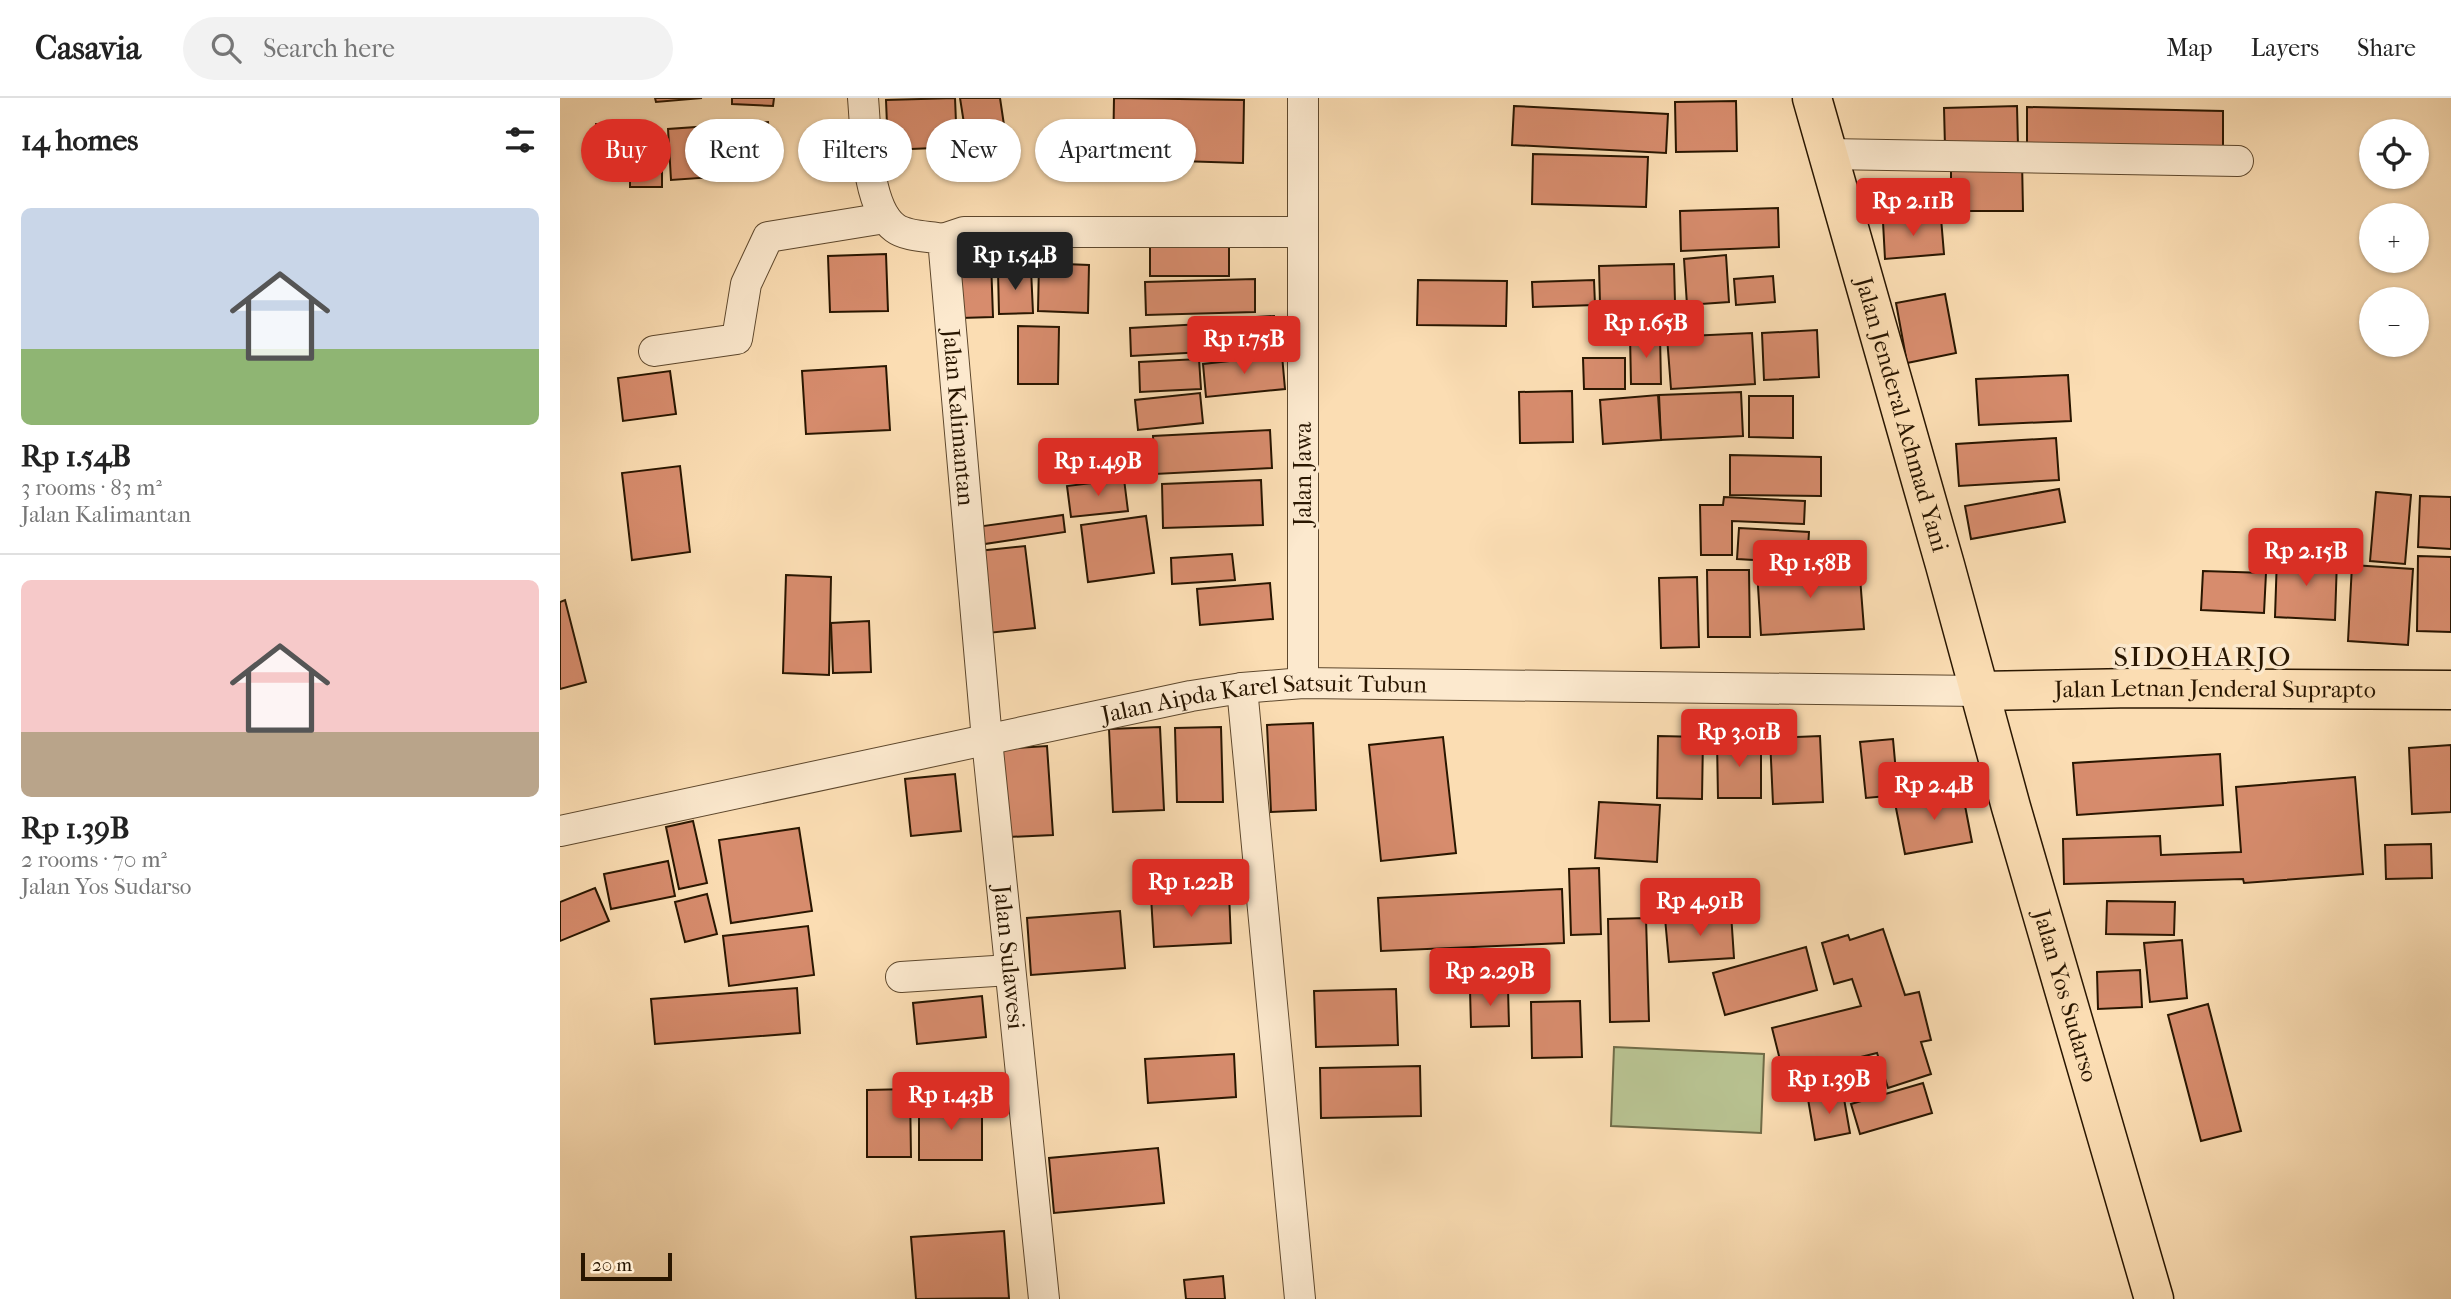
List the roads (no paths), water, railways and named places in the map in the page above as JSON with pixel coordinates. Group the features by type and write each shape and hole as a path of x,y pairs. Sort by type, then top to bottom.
{"main road":[{"name":"Jalan Jenderal Achmad Yani","path":"1812,98 1979,691"},
{"name":"Jalan Letnan Jenderal Suprapto","path":"1979,691 2133,688 2451,690"},
{"name":"Jalan Yos Sudarso","path":"1979,691 2154,1299"}],"street":[{"path":"863,98 871,177 885,218 904,233 943,239 964,232 1303,232"},
{"name":"Jalan Jawa","path":"1303,98 1303,683"},
{"path":"1828,154 2238,161"},
{"path":"654,351 737,339 746,284 768,237 885,218"},
{"name":"Jalan Kalimantan","path":"943,239 987,740"},
{"name":"Jalan Aipda Karel Satsuit Tubun","path":"560,831 1191,696 1242,688 1303,683 1979,691"},
{"path":"1242,688 1300,1299"},
{"name":"Jalan Sulawesi","path":"987,740 1044,1299"},
{"path":"901,978 1010,970"}],"district":[{"name":"SIDOHARJO","path":"2203,656"}]}
